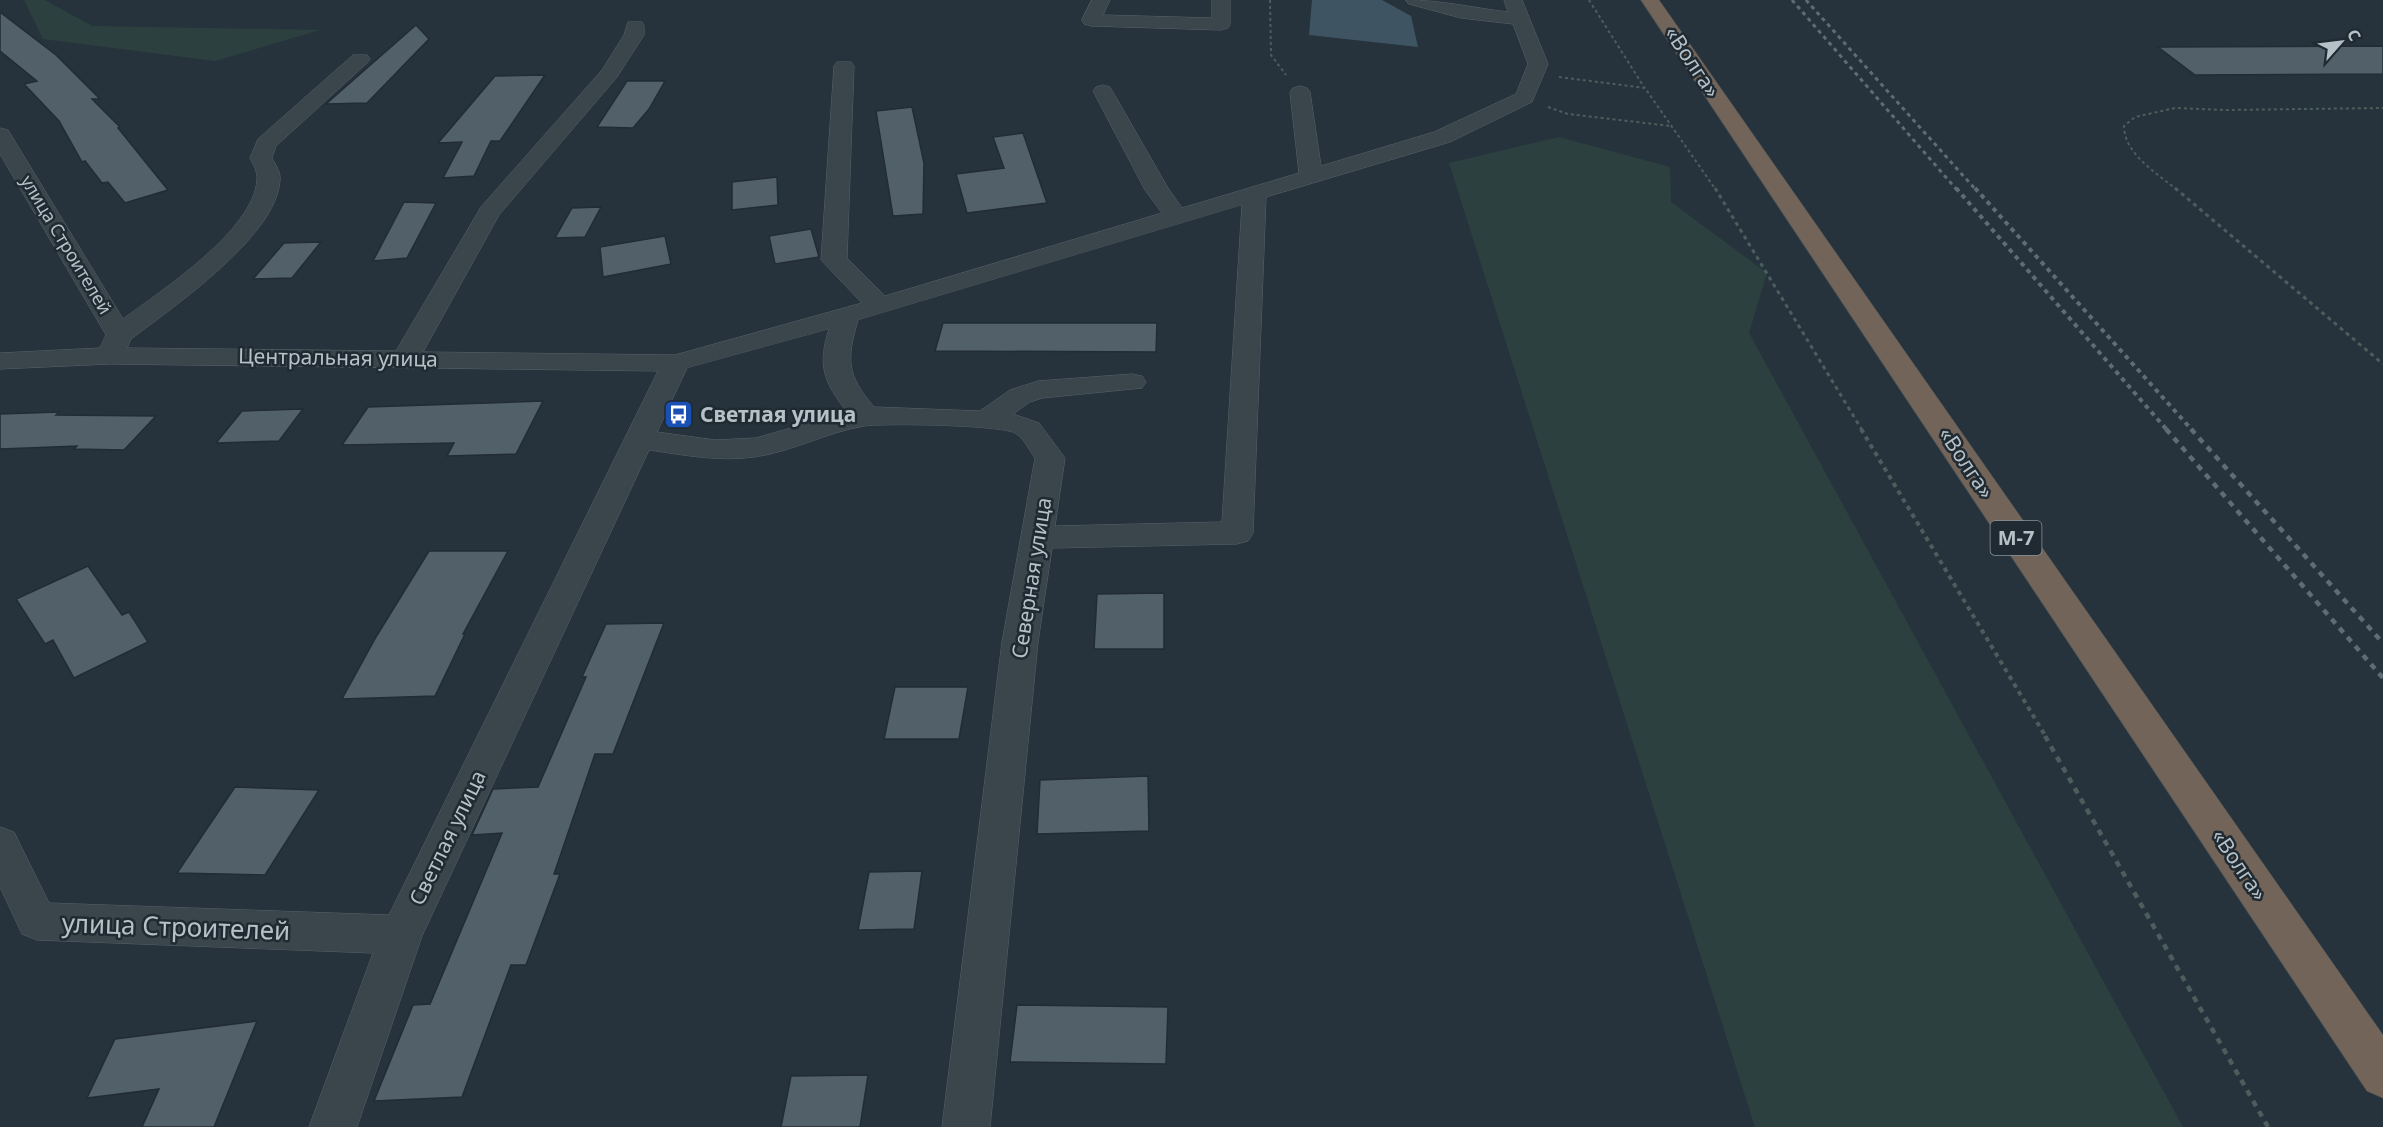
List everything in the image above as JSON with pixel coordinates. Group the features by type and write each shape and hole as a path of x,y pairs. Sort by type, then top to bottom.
{"highway":[{"name":"«Волга»","path":"1650,0 2383,1075"}],"street":[{"path":"1101,0 1091,20 1221,24 1221,0"},
{"path":"1415,0 1461,12 1517,10 1538,64 1525,98"},
{"path":"405,359 489,212 610,73 634,35 635,26"},
{"path":"115,345 201,272 249,225 266,194 269,178 261,158 266,144 360,59"},
{"path":"844,66 834,260 880,306"},
{"path":"1103,91 1114,106 1157,190 1178,218"},
{"path":"1300,92 1311,177"},
{"name":"Центральная улица","path":"0,361 43,360 115,345 405,359 676,363 880,306 1442,137 1525,98"},
{"name":"улица Строителей","path":"0,135 115,345"},
{"path":"1039,537 1237,533 1254,195"},
{"path":"846,316 835,350 837,378 866,416"},
{"path":"0,385 43,360"},
{"name":"Светлая улица","path":"333,1127 401,935 676,363"},
{"path":"986,420 1020,396 1038,390 1132,382"},
{"name":"Северная улица","path":"640,439 696,447 740,449 764,446 866,416 965,418 1023,425 1036,437 1050,459 1020,642 966,1127"},
{"name":"улица Строителей","path":"0,844 37,921 401,935"}],"path":[{"path":"1270,0 1271,55 1300,92"},
{"path":"1589,0 1645,88 1716,189 2020,693 2268,1127"},
{"path":"1534,73 1645,88"},
{"path":"1525,98 1568,114 1672,126"},
{"path":"2383,108 2225,110 2175,108 2135,117 2124,126 2124,138 2135,154 2383,364"}],"green space":[{"path":"24,0 45,0 92,26 320,30 215,61 43,39"},
{"path":"1559,137 1670,167 1671,202 1767,273 1749,333 2183,1127 1755,1127 1449,163"}],"water":[{"path":"1312,0 1382,0 1411,16 1418,47 1309,35"}],"building":[{"path":"0,12 56,55 100,99 92,99 120,127 118,128 168,190 125,203 108,182 102,183 85,161 82,162 59,121 24,84 37,81 0,51"},
{"path":"416,25 429,39 367,103 326,104"},
{"path":"2383,46 2383,74 2195,75 2158,47"},
{"path":"545,75 500,141 491,141 474,176 443,178 462,142 438,143 495,76"},
{"path":"627,81 665,81 649,109 633,128 597,127"},
{"path":"912,107 924,163 923,214 893,216 876,111"},
{"path":"1023,133 1047,203 967,213 956,174 1004,168 993,137"},
{"path":"777,177 778,205 732,210 732,182"},
{"path":"404,202 436,203 407,258 373,261"},
{"path":"601,207 585,237 555,238 572,208"},
{"path":"811,229 819,257 775,264 769,236"},
{"path":"665,236 671,264 603,277 600,247"},
{"path":"321,242 292,278 253,279 284,243"},
{"path":"943,323 1157,323 1156,352 935,351"},
{"path":"543,401 516,454 447,456 454,443 342,445 368,407"},
{"path":"303,409 279,441 216,443 242,411"},
{"path":"59,412 56,415 156,416 124,450 74,449 77,446 0,449 0,414"},
{"path":"429,551 508,551 463,634 465,634 435,696 342,699 376,637"},
{"path":"88,566 122,615 129,612 148,642 74,678 53,640 45,644 16,599"},
{"path":"1164,593 1164,649 1094,649 1097,594"},
{"path":"664,623 613,754 595,754 554,874 560,874 526,965 511,965 462,1097 374,1101 413,1005 430,1004 502,833 472,835 493,789 538,787 586,677 582,677 606,624"},
{"path":"895,687 968,687 959,739 884,739"},
{"path":"1148,776 1149,831 1037,834 1040,780"},
{"path":"235,787 319,790 265,875 177,873"},
{"path":"922,871 914,929 858,930 869,872"},
{"path":"1017,1005 1168,1007 1166,1064 1010,1062"},
{"path":"257,1021 214,1127 142,1127 159,1089 87,1098 115,1039"},
{"path":"868,1075 860,1127 781,1127 791,1076"}],"railway":[{"path":"1792,0 1957,190"},
{"path":"1806,0 1976,190"},
{"path":"1956,188 2167,430"},
{"path":"1975,188 2192,430"},
{"path":"2166,429 2383,678"},
{"path":"2191,429 2383,643"}],"place":[{"name":"Светлая улица","path":"679,415"}]}
